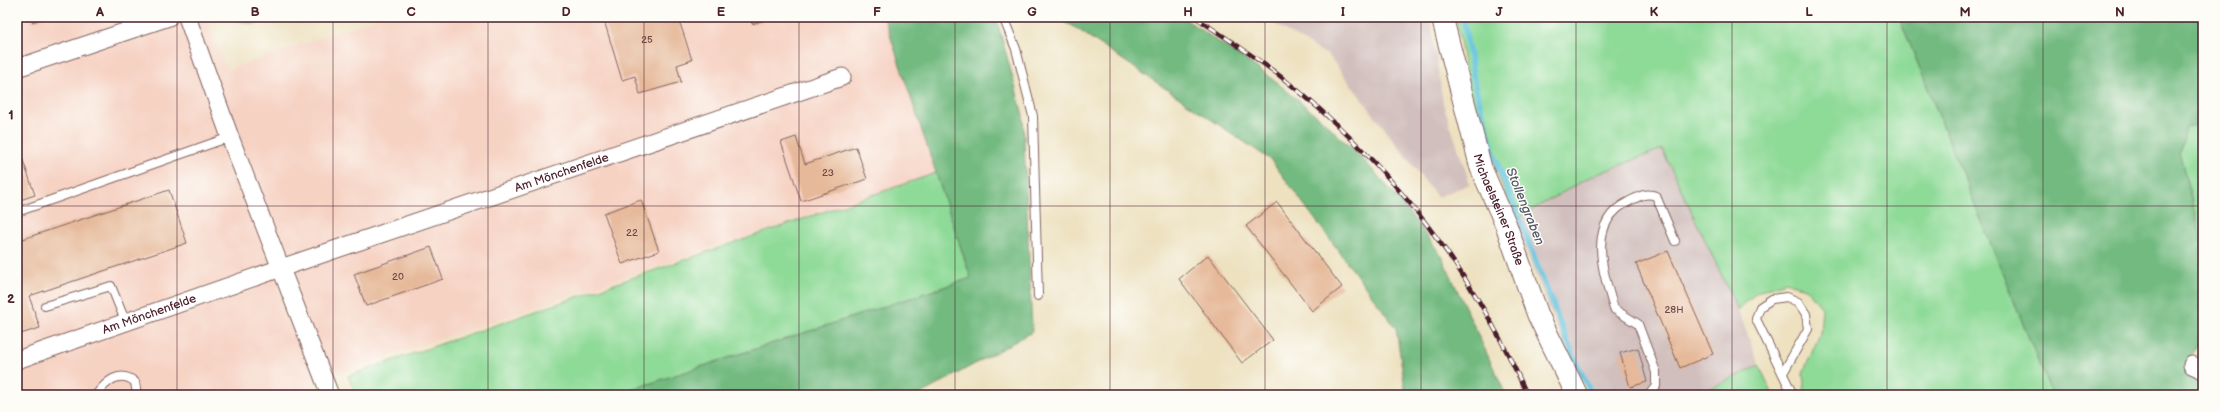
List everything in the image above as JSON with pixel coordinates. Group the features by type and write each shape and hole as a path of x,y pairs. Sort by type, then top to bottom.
{"street":[{"path":"17,68 169,17"},
{"path":"187,17 230,137 330,395"},
{"name":"Michaelsteiner Straße","path":"1442,17 1481,168 1506,225 1538,315 1577,395"},
{"name":"Am Mönchenfelde","path":"17,360 281,268 842,77"}],"lane":[{"path":"1003,17 1016,49 1033,116 1038,296"},
{"path":"17,212 230,137"},
{"path":"1649,395 1656,386 1656,372 1638,324 1614,309 1601,260 1600,240 1606,220 1618,206 1640,196 1649,194 1656,196 1675,241"},
{"path":"44,306 111,286 126,323"},
{"path":"1783,373 1808,329 1806,314 1798,302 1787,297 1772,299 1760,307 1756,320 1793,395"},
{"path":"96,395 107,382 116,377 128,378 135,382 137,395"}],"shaded area":[{"path":"17,17 205,17 227,70 382,17 884,17 936,173 312,382 316,395 17,395"},
{"path":"1263,17 1430,17 1443,103 1470,184 1437,197 1329,56"},
{"path":"1662,149 1738,310 1759,365 1698,395 1590,395 1556,325 1514,220 1590,177"}],"green space":[{"path":"227,17 275,17 252,24"},
{"path":"884,17 996,17 1023,115 1032,332 919,395 615,395 971,278"},
{"path":"1051,17 1182,17 1270,77 1321,119 1363,159 1402,203 1441,255 1506,395 1406,395 1396,328 1271,160 1073,26"},
{"path":"1456,17 1899,17 2052,395 1805,395 1803,373 1820,334 1822,308 1805,288 1785,282 1757,292 1738,310 1662,149 1590,177 1514,220 1469,94"},
{"path":"1899,17 2203,17 2203,124 2186,128 2180,155 2203,245 2203,340 2184,365 2203,385 2203,395 2052,395"},
{"path":"2203,124 2203,245 2180,155 2185,128"},
{"path":"936,173 971,278 615,395 356,395 348,376"},
{"path":"1759,365 1773,395 1698,395"}],"building":[{"path":"31,17 44,17 33,22"},
{"path":"603,17 678,17 692,60 677,65 681,82 640,94 635,76 622,80"},
{"path":"750,17 773,17 752,24"},
{"path":"796,137 805,164 856,147 867,179 801,201 781,142"},
{"path":"17,143 35,195 17,201"},
{"path":"169,190 187,243 29,296 40,328 17,335 17,241"},
{"path":"641,200 659,251 622,264 604,213"},
{"path":"1277,202 1342,287 1312,311 1246,226"},
{"path":"431,247 443,279 366,306 354,274"},
{"path":"1668,251 1713,354 1680,368 1636,264"},
{"path":"1208,255 1273,340 1242,363 1179,279"},
{"path":"1638,348 1647,382 1630,387 1620,353"}],"waterway":[{"name":"Stollengraben","path":"1463,17 1475,86 1495,157 1572,353 1592,395"}],"railway":[{"path":"1195,17 1249,53 1280,76 1319,109 1356,144 1391,181 1423,220 1453,261 1481,304 1527,395"}]}
